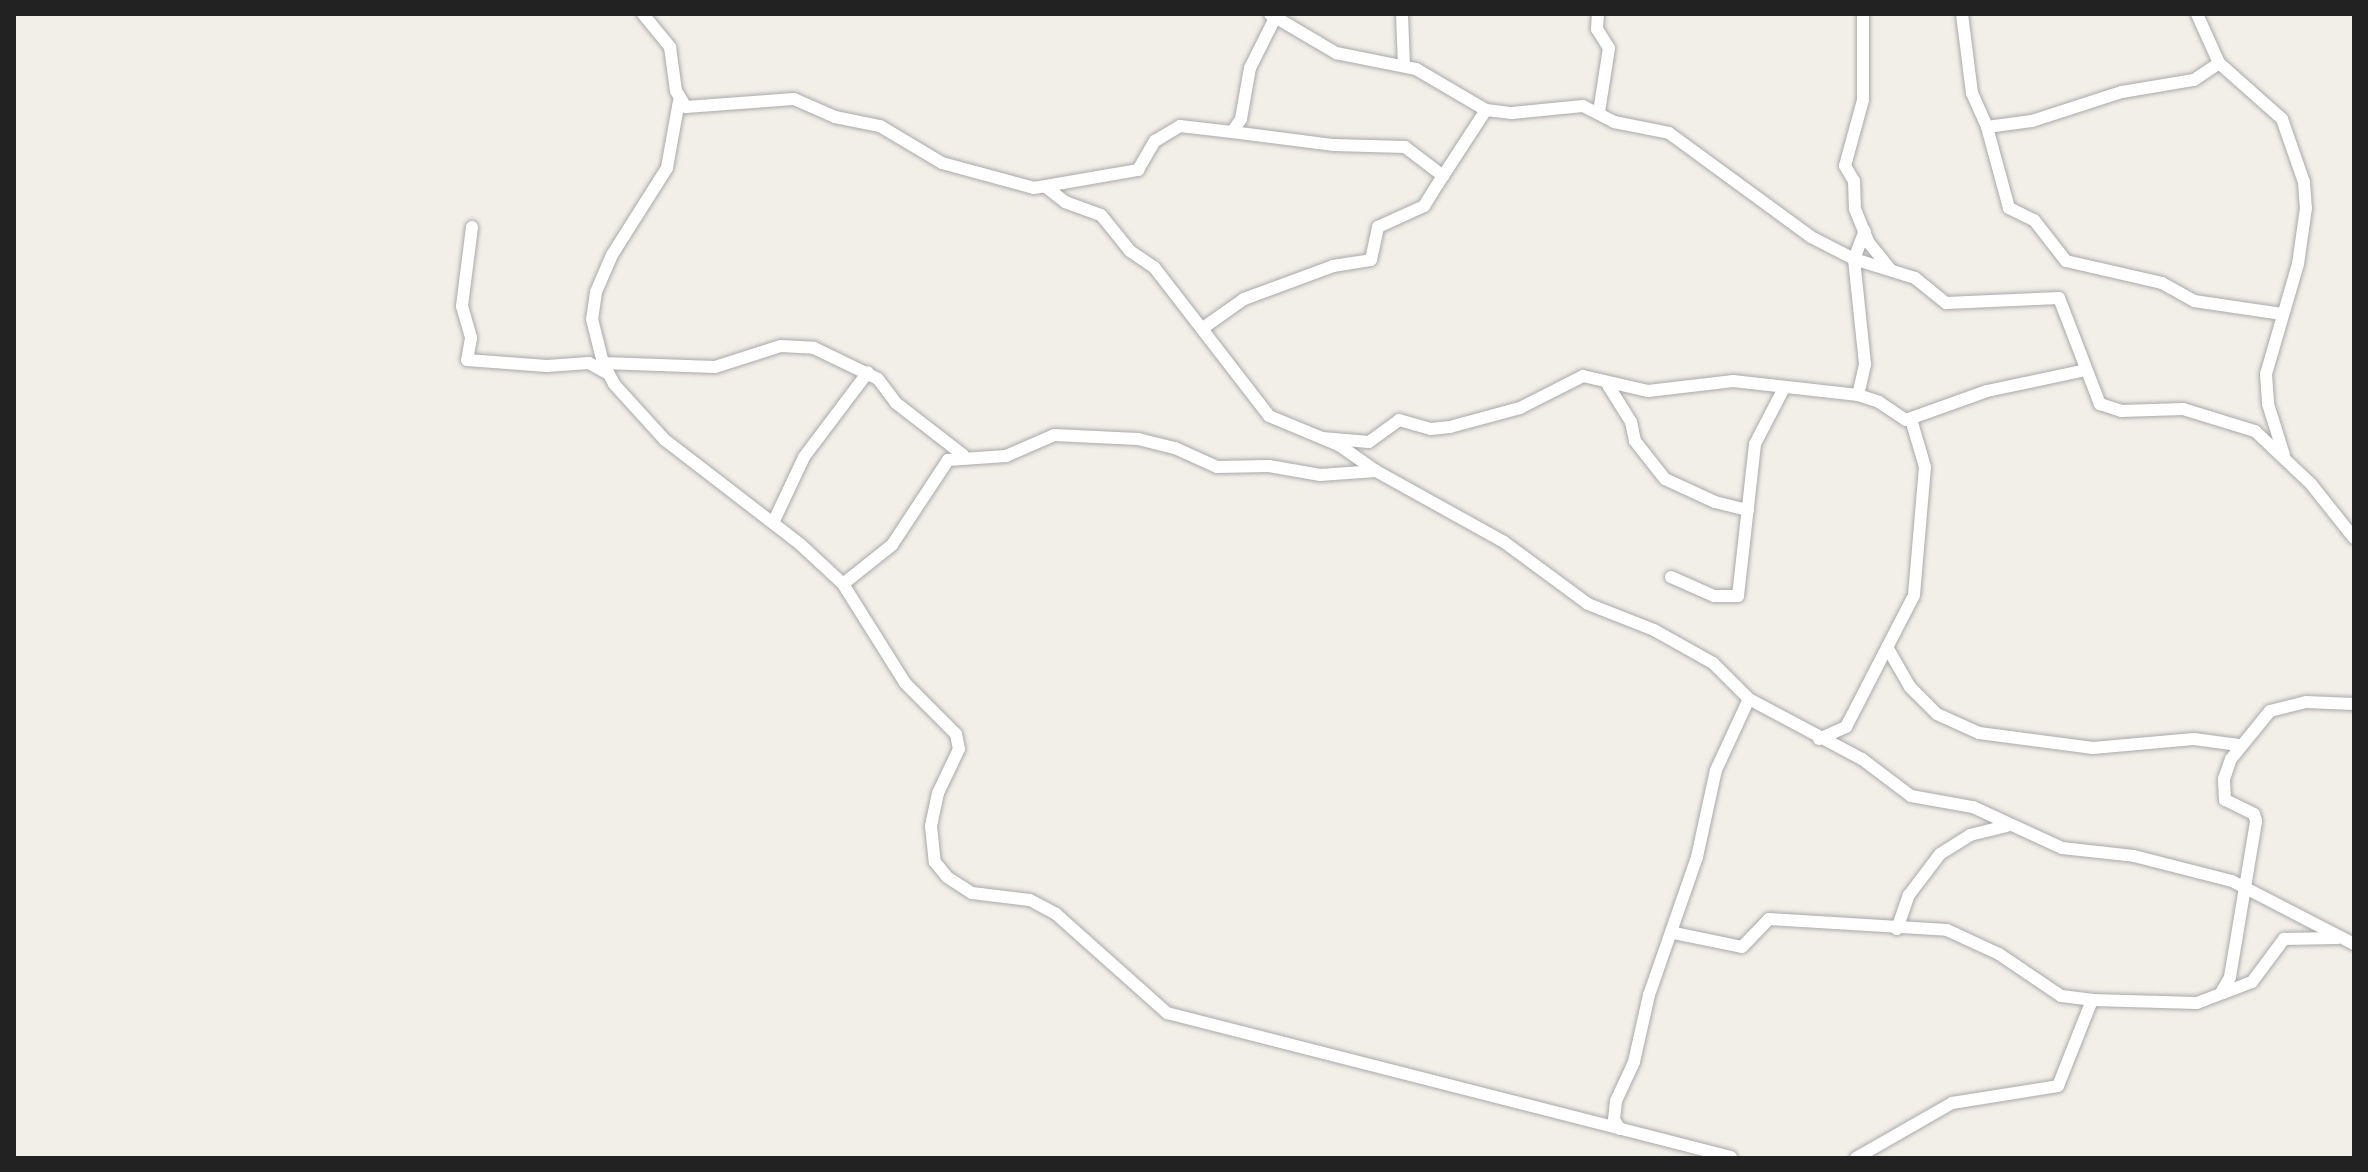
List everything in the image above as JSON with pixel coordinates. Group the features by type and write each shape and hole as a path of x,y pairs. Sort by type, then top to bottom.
{"street":[{"path":"643,14 670,47 679,101 667,168 612,255 596,292 592,319 605,368 665,440 773,523 843,584 905,683 959,741 955,761 938,793 931,826 935,862 954,883 972,893 1030,900 1049,909 1167,1013 1731,1158"},
{"path":"1402,14 1404,66"},
{"path":"1598,14 1597,29 1609,48 1599,112"},
{"path":"1863,14 1863,100 1845,166 1854,181 1855,209 1872,249 1892,271"},
{"path":"1962,14 1972,93 1987,127 2009,208 2034,220 2071,264 2162,283 2194,301 2282,314"},
{"path":"2197,14 2219,63 2282,119 2298,153 2304,223 2269,358 2266,392 2285,458"},
{"path":"1232,132 1241,119 1250,68 1272,17 1336,53 1404,66 1486,110 1528,113 1583,106 1614,122 1669,133 1707,156 1767,209 1854,259 1920,281 1954,305 2059,298 2100,404 2111,410 2167,407 2197,412 2255,431 2348,519 2354,538"},
{"path":"1987,127 2032,121 2122,92 2194,80 2219,63"},
{"path":"679,101 698,110 794,99 835,117 880,126 942,163 1015,186 1046,187 1138,170 1155,141 1180,126 1334,145 1405,147 1443,176"},
{"path":"1203,328 1244,299 1333,266 1371,260 1378,227 1424,206 1486,110"},
{"path":"1046,187 1107,220 1203,328 1269,416 1322,438 1504,542 1588,604 1633,620 1713,663 1749,699 1778,711 1819,739 1862,759 1911,796 1973,807 2007,826 2062,848 2134,856 2246,887 2349,942"},
{"path":"472,227 462,306 471,338 467,360 547,366 589,363 605,368 715,367 797,345 868,372 896,403 963,455"},
{"path":"1858,395 1865,364 1854,259 1865,231"},
{"path":"1322,438 1369,442 1399,420 1431,429 1450,427 1520,408 1583,376 1608,385 1648,391 1699,382 1858,395 1911,419 1987,391 2086,370"},
{"path":"773,523 804,457 868,372"},
{"path":"1608,385 1631,422 1635,441 1665,479 1700,497 1748,510"},
{"path":"1671,577 1714,596 1738,596 1755,444 1784,388"},
{"path":"1819,739 1846,727 1912,602 1922,538 1925,467 1911,419"},
{"path":"843,584 892,545 944,463 963,455 1006,456 1067,434 1159,444 1217,467 1269,466 1320,475 1376,471"},
{"path":"1887,647 1910,687 1937,714 1979,733 2078,747 2194,739 2239,745"},
{"path":"1620,1129 1614,1120 1616,1101 1674,933 1716,770 1749,699"},
{"path":"2222,991 2230,977 2256,816 2231,806 2224,791 2226,771 2239,745 2270,711 2297,702 2354,704"},
{"path":"1897,929 1909,895 1940,854 1979,831 2007,826"},
{"path":"1674,933 1742,947 1769,919 1958,933 2061,996 2190,1003 2256,979 2284,939 2349,942"},
{"path":"1856,1158 1952,1103 2058,1086 2092,1000"}]}
